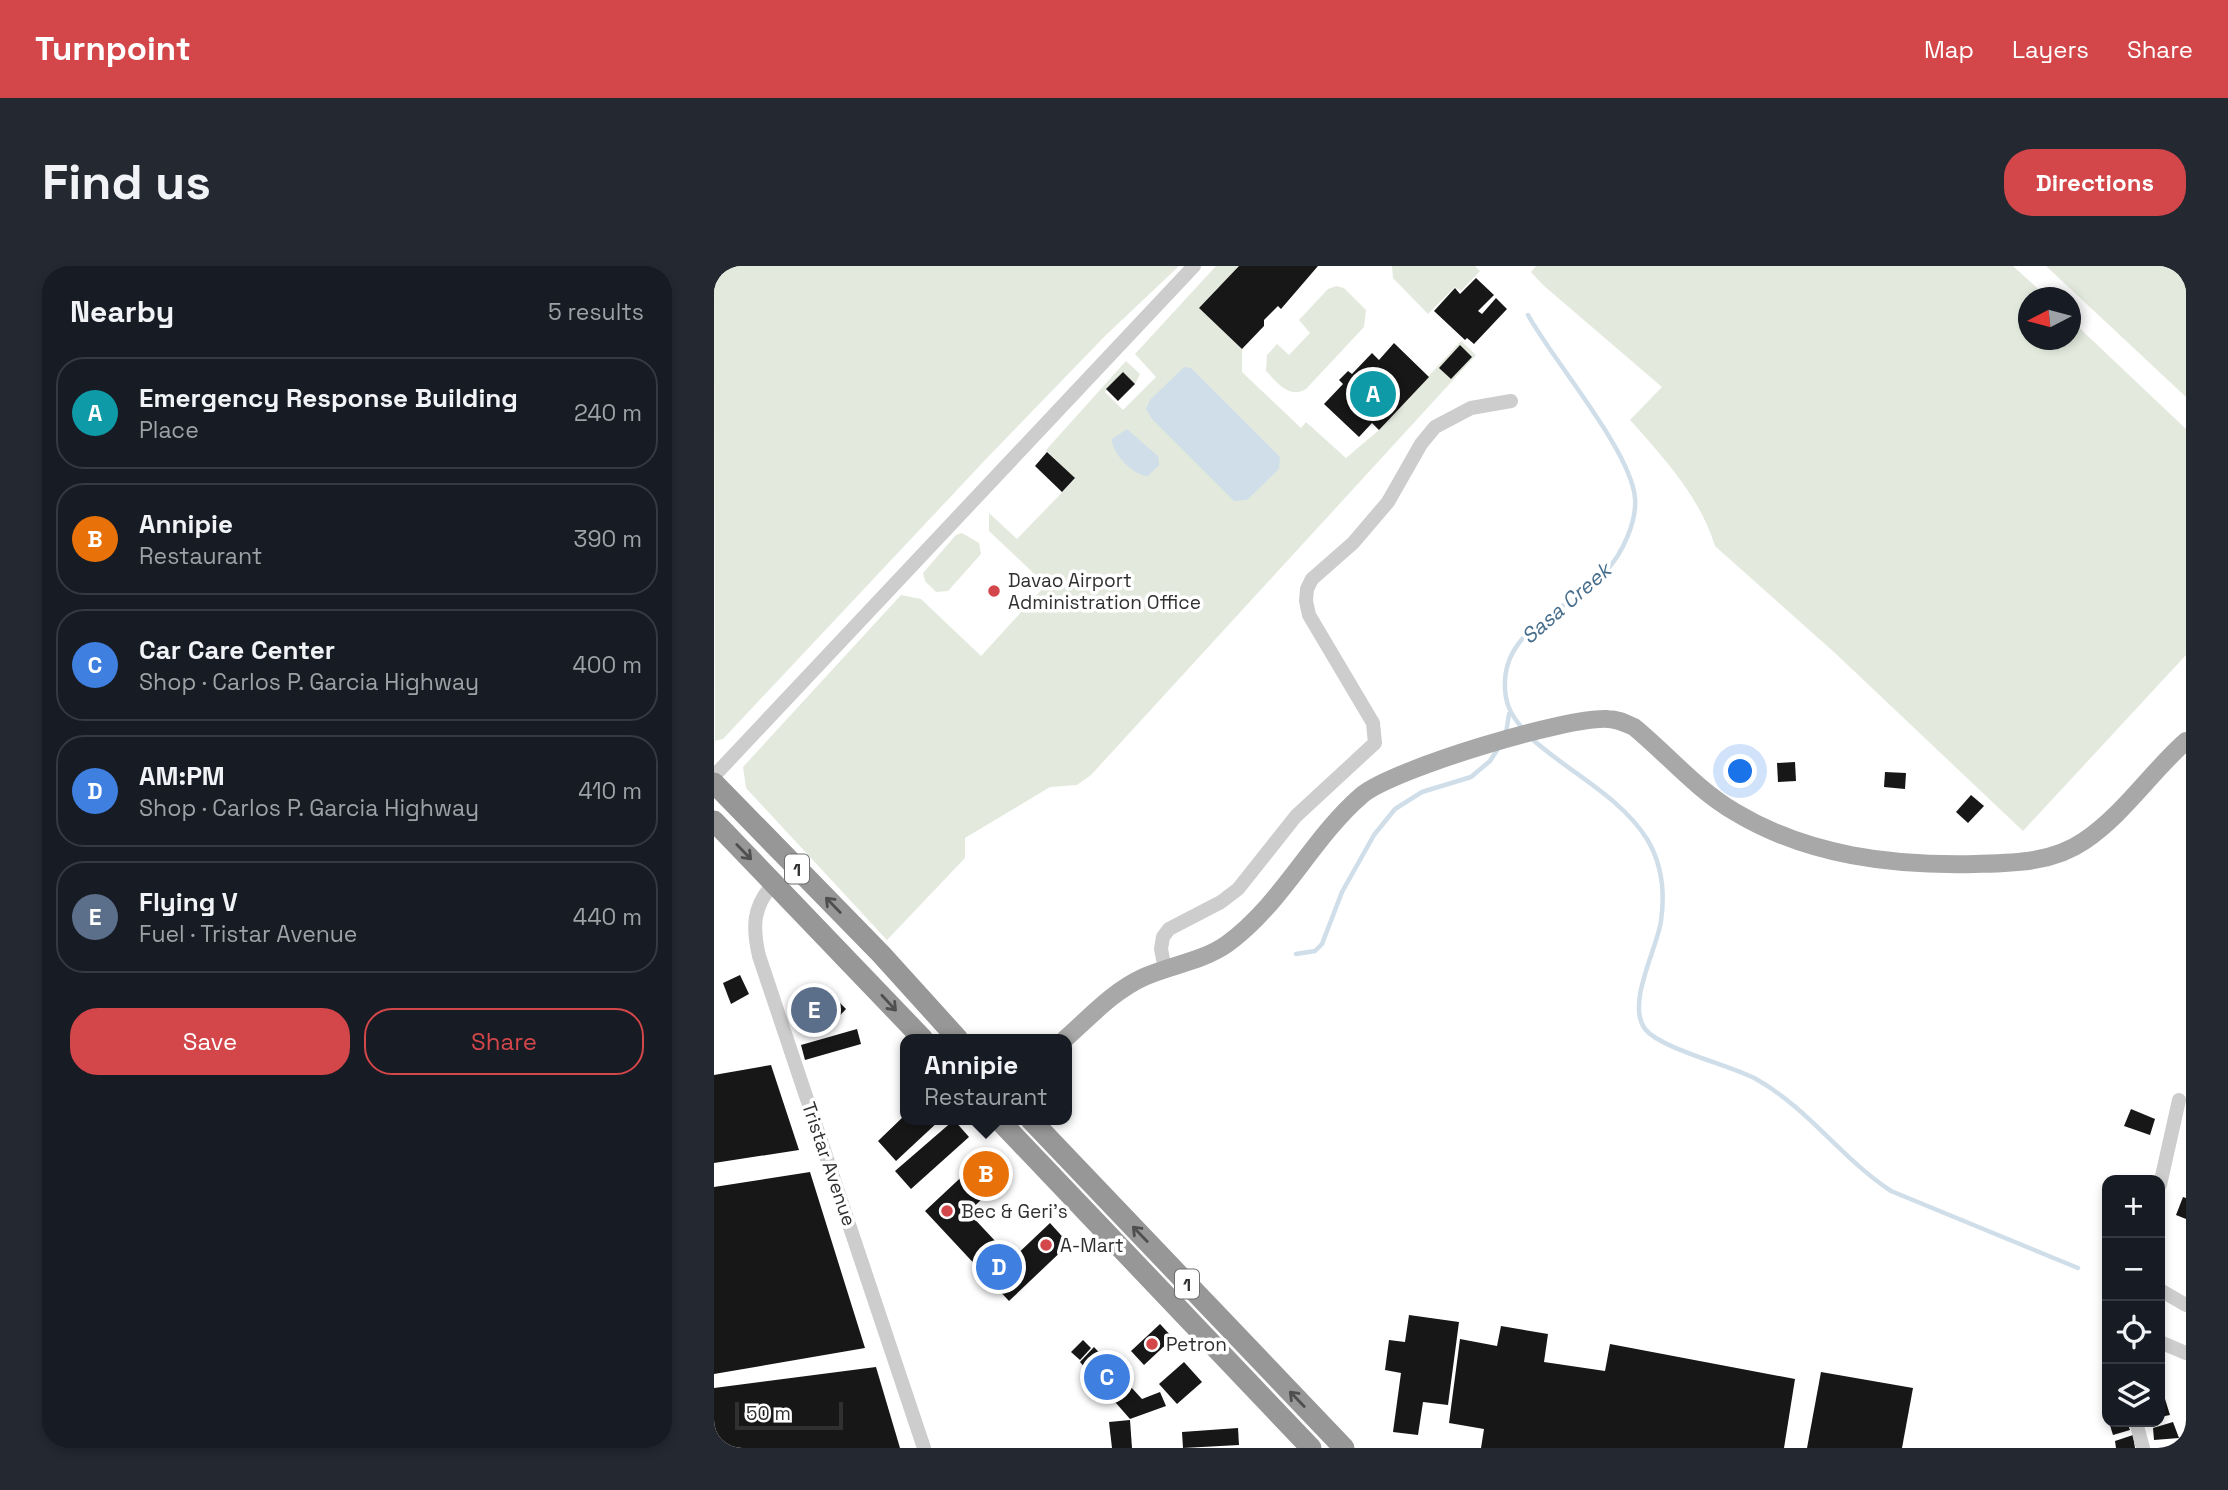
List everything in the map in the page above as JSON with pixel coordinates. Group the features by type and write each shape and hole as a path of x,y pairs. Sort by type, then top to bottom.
{"highway":[{"name":"1","path":"714,783 881,954 953,1034"},
{"name":"1","path":"714,821 918,1034"},
{"path":"861,973 881,954"},
{"name":"1","path":"1004,1125 1311,1448"},
{"name":"1","path":"1036,1125 1344,1448"},
{"path":"1056,1180 1073,1164"}],"main road":[{"path":"1071,1034 1126,986 1226,945 1275,900 1364,794 1390,777 1550,728 1594,719 1622,722 1641,732 1721,804 1739,815 1855,858 1932,865 2013,863 2064,852 2098,831 2186,741"}],"street":[{"path":"714,776 1194,266"},
{"path":"1165,969 1161,949 1163,937 1169,929 1221,902 1238,889 1296,816 1375,743 1373,723 1309,615 1306,601 1307,589 1312,579 1353,543 1388,502 1421,444 1435,426 1471,408 1511,401"},
{"name":"Tristar Avenue","path":"774,883 756,911 754,924 759,956 924,1448"},
{"path":"2162,1175 2179,1100"},
{"path":"2165,1293 2186,1305"},
{"path":"2165,1344 2186,1353"},
{"path":"2137,1427 2143,1448"}],"shaded area":[{"path":"714,266 1179,266 1105,336 987,458 723,739 715,741"},
{"path":"1216,266 1239,266 1199,308 1242,349 1242,372 1301,428 1306,422 1346,458 1379,430 1461,341 1476,355 1091,775 1077,785 1050,787 965,838 965,858 887,940 746,788 743,767 901,595 921,599 981,656 1046,585 989,531 989,513 1017,539 1075,479 1046,450 1126,361 1140,374 1135,384 1123,372 1105,392 1123,410 1156,377 1135,354"},
{"path":"1392,266 1475,266 1480,271 1461,291 1455,287 1428,314 1393,278"},
{"path":"1536,266 2013,266 2036,287 2018,287 2018,350 2081,350 2081,329 2186,429 2186,655 2023,831 1835,653 1715,546 1690,495 1668,464 1630,420 1662,387 1531,272"},
{"path":"2046,266 2186,266 2186,397 2081,299 2081,287 2068,287"},
{"path":"1336,286 1344,288 1366,310 1364,327 1306,389 1300,392 1289,391 1266,371 1267,355 1277,344 1289,355 1310,333 1299,320 1328,289"},
{"path":"1184,367 1191,368 1280,457 1279,469 1247,500 1234,501 1152,419 1146,409 1150,400"},
{"path":"1127,429 1158,456 1159,465 1148,476 1137,473 1115,451 1112,439"},
{"path":"962,533 979,543 981,554 948,591 936,592 925,581 923,573 956,535"}],"building":[{"path":"1239,266 1318,266 1281,309 1278,306 1264,320 1264,326 1242,349 1199,308"},
{"path":"1476,278 1494,295 1478,311 1482,314 1496,298 1507,309 1474,344 1467,338 1465,340 1434,311 1455,288 1460,294"},
{"path":"1394,343 1429,377 1379,430 1372,423 1359,437 1324,404 1343,384 1339,380 1348,371 1352,374 1372,353 1379,360"},
{"path":"1460,345 1472,357 1451,379 1439,368"},
{"path":"1123,372 1135,384 1118,401 1106,389"},
{"path":"1047,452 1075,478 1062,492 1035,466"},
{"path":"1795,762 1796,781 1778,782 1777,763"},
{"path":"1885,772 1906,773 1905,789 1884,787"},
{"path":"1971,795 1984,806 1968,823 1956,812"},
{"path":"740,975 749,994 731,1004 723,983"},
{"path":"830,993 846,1009 828,1028 812,1012"},
{"path":"857,1029 861,1044 805,1060 801,1045"},
{"path":"771,1065 799,1150 714,1163 714,1075"},
{"path":"2131,1109 2155,1119 2150,1135 2124,1126"},
{"path":"900,1120 900,1125 935,1125 896,1161 878,1141"},
{"path":"948,1125 958,1125 969,1137 911,1189 895,1171"},
{"path":"987,1153 1008,1175 968,1212 1012,1259 1050,1223 1069,1244 1009,1301 925,1211"},
{"path":"810,1172 865,1348 714,1374 714,1187"},
{"path":"2183,1197 2186,1198 2186,1219 2176,1215"},
{"path":"1409,1315 1459,1322 1448,1405 1423,1402 1418,1435 1393,1432 1401,1373 1385,1370 1389,1340 1405,1342"},
{"name":"Petron","path":"1160,1324 1173,1338 1144,1365 1131,1351"},
{"path":"1501,1326 1548,1334 1544,1362 1605,1371 1610,1344 1795,1379 1784,1448 1481,1448 1484,1429 1449,1423 1460,1339 1497,1346"},
{"path":"1083,1340 1091,1348 1080,1360 1071,1352"},
{"path":"1094,1347 1142,1399 1160,1392 1166,1406 1130,1419 1080,1362"},
{"path":"1184,1362 1202,1382 1177,1404 1159,1384"},
{"path":"876,1367 900,1448 714,1448 714,1388"},
{"path":"1821,1372 1913,1388 1902,1448 1807,1448"},
{"path":"2165,1399 2170,1415 2165,1416"},
{"path":"1130,1420 1132,1448 1112,1448 1109,1422"},
{"path":"2173,1422 2179,1438 2154,1440 2153,1428 2165,1427 2165,1424"},
{"path":"2111,1427 2129,1427 2130,1430 2113,1435"},
{"path":"1238,1428 1239,1445 1183,1448 1182,1432"},
{"path":"2133,1435 2135,1448 2116,1448 2115,1441"}],"waterway":[{"name":"Sasa Creek","path":"1523,729 1511,713 1505,688 1509,662 1517,645 1529,631 1593,584 1612,564 1623,547 1635,507 1630,479 1620,456 1590,406 1528,315"},
{"path":"1506,733 1509,714"},
{"path":"1531,738 1622,809 1647,839 1656,858 1661,879 1662,910 1641,991 1640,1018 1645,1029 1665,1043 1756,1079 1775,1091 1891,1191 2078,1268"},
{"path":"1296,954 1315,951 1322,944 1342,892 1374,835 1395,809 1422,792 1471,777 1490,761 1499,747"}],"place":[{"name":"Emergency Response Building","path":"1373,394"},
{"name":"Davao Airport Administration Office","path":"994,591"},
{"name":"Flying V","path":"814,1010"},
{"name":"Annipie","path":"986,1174"},
{"name":"Bec & Geri's","path":"947,1211"},
{"name":"A-Mart","path":"1046,1245"},
{"name":"AM:PM","path":"999,1267"},
{"name":"Petron","path":"1152,1344"},
{"name":"Car Care Center","path":"1107,1377"}]}
